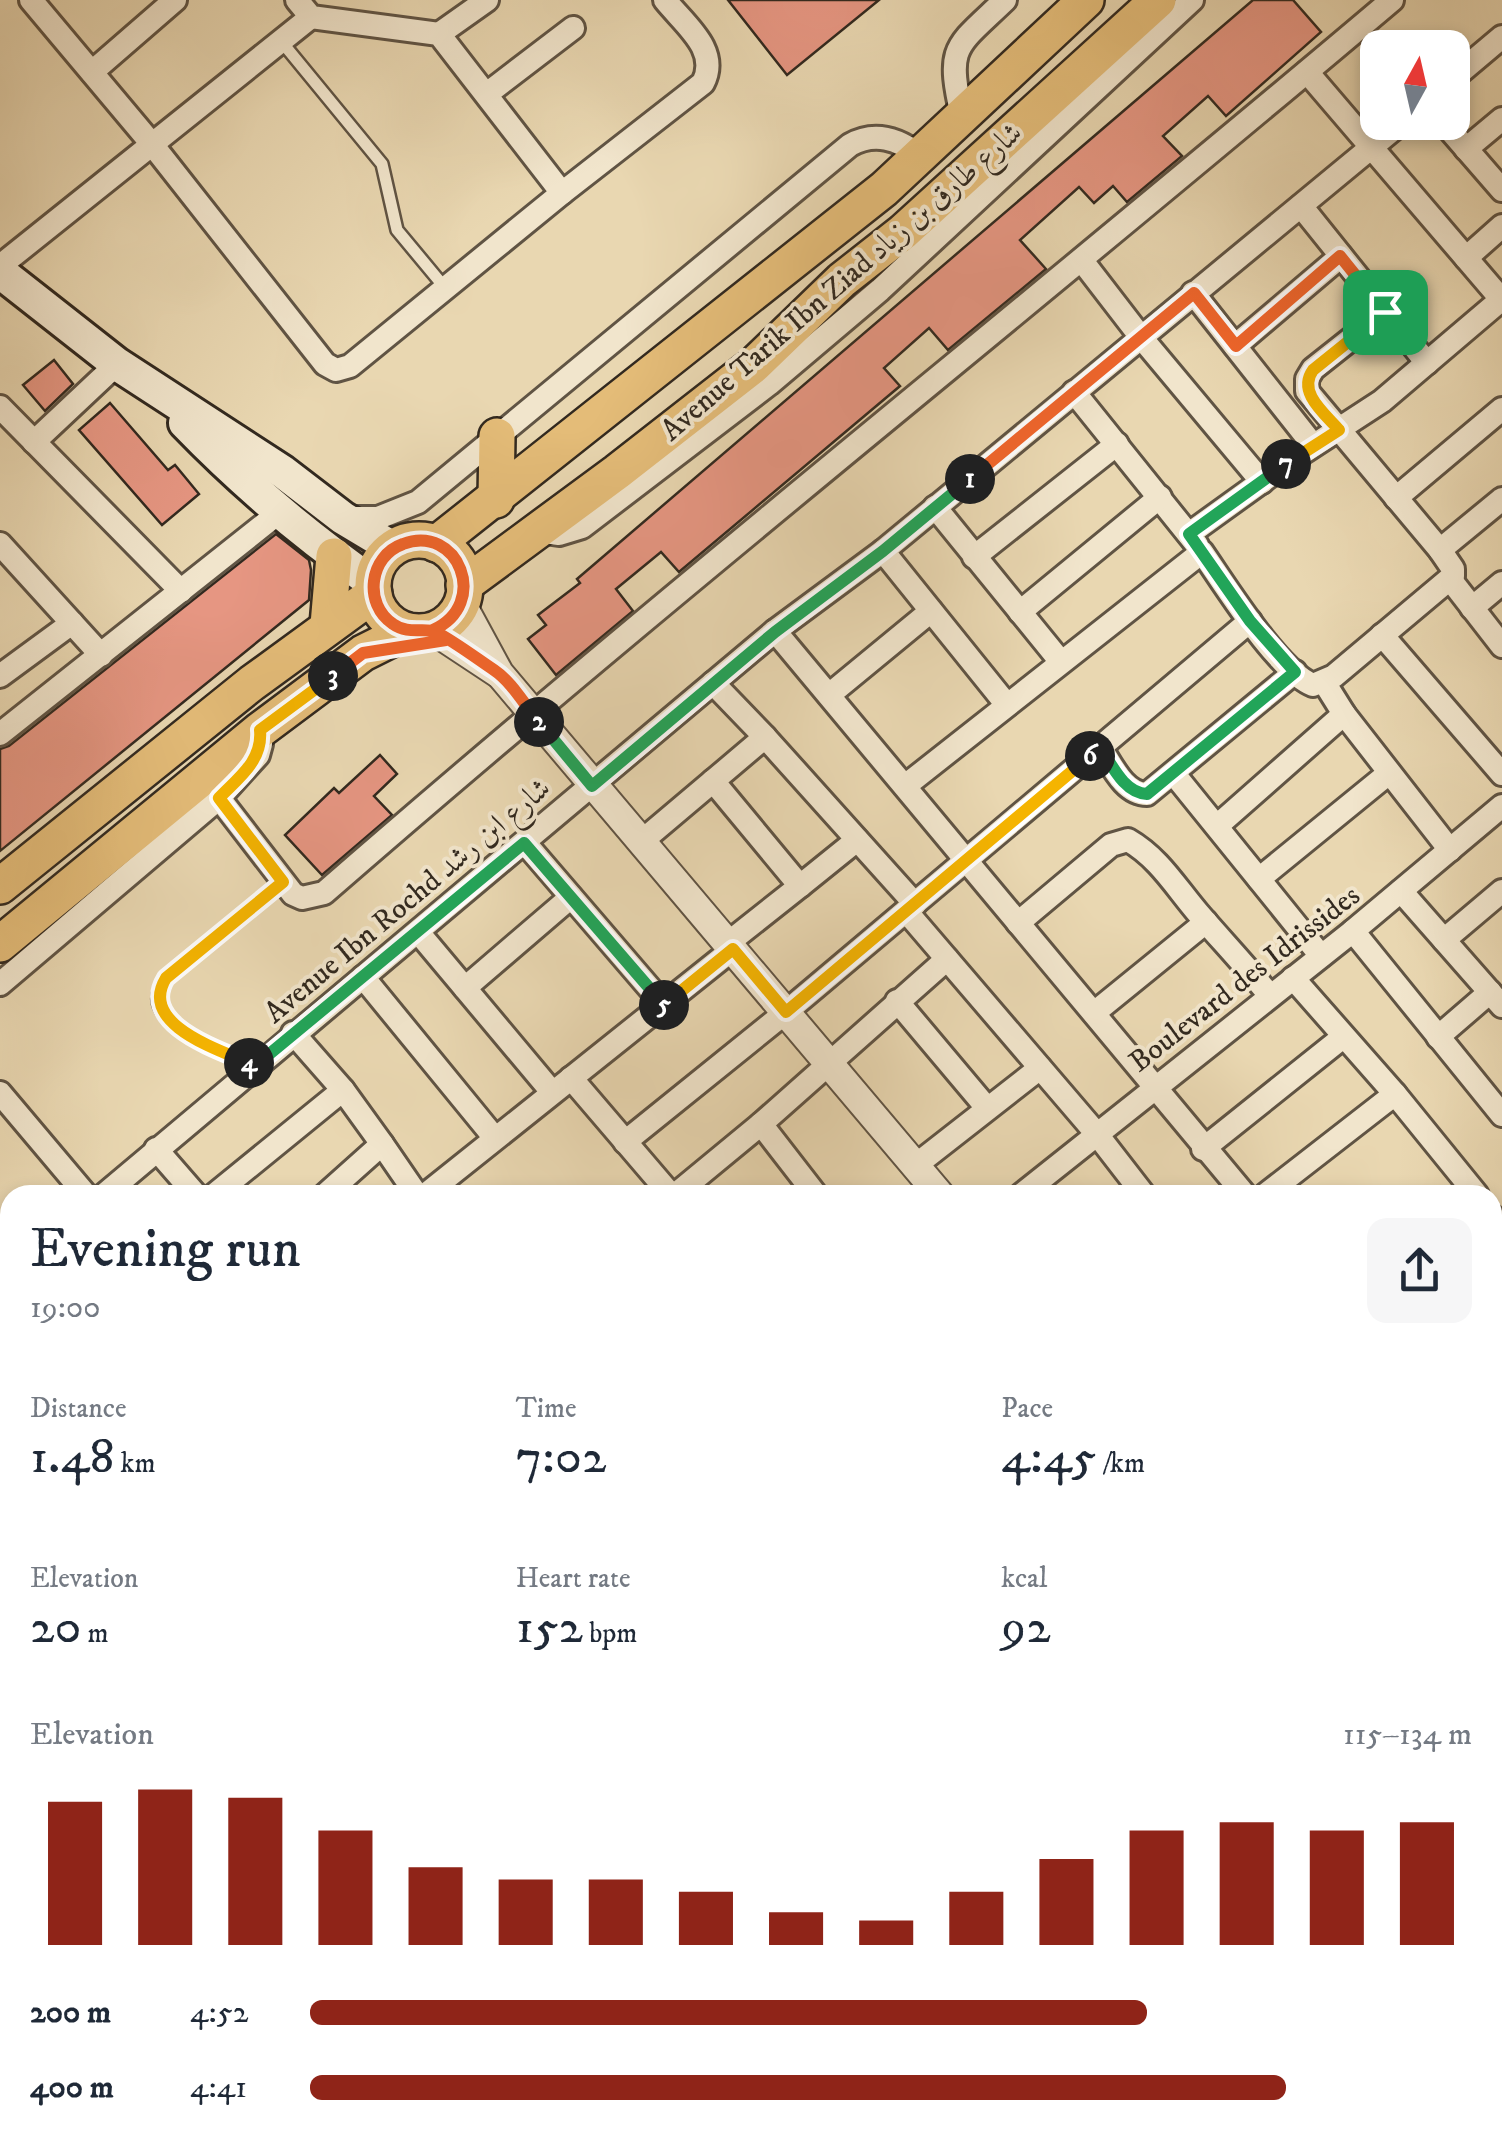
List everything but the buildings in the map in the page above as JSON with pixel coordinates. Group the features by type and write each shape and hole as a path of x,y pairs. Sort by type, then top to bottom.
{"main road":[{"name":"Avenue Tarik Ibn Ziad شارع طارق بن زياد","path":"436,544 817,245 1086,0"},
{"name":"Avenue Tarik Ibn Ziad شارع طارق بن زياد","path":"0,944 260,730 363,653 429,634 450,620 463,594 538,531 762,374 842,280 902,232 1158,0"},
{"path":"0,269 117,364 393,548"},
{"path":"151,387 216,455 374,588"},
{"path":"496,500 497,436"},
{"path":"429,634 393,625 382,614 374,588 382,559 406,542 436,544 458,563 463,594"},
{"path":"328,626 334,556"},
{"path":"0,886 374,588"}],"street":[{"path":"30,0 151,143 326,364 336,370 350,366 562,192 703,83 710,62 707,50 665,0"},
{"path":"92,72 176,0"},
{"path":"440,34 487,0"},
{"path":"962,116 953,61 964,40 1005,0"},
{"path":"762,374 880,290 1192,0"},
{"path":"219,798 293,894 302,898 324,893 531,712 1082,262 1392,0"},
{"path":"0,269 281,41 304,8 440,34 562,192"},
{"path":"488,93 573,28"},
{"path":"1470,65 1502,37"},
{"path":"906,786 1061,662 1262,482 1382,402 1502,300 1308,72"},
{"path":"1466,149 1502,119"},
{"path":"344,518 378,518 408,508 850,145 866,138 886,138 919,155"},
{"name":"Avenue Ibn Rochd شارع ابن رشد","path":"116,1185 712,683 883,551 1381,140"},
{"path":"1458,140 1502,190"},
{"path":"1301,206 1427,363"},
{"path":"1466,258 1502,226"},
{"path":"1236,346 1340,256"},
{"path":"1082,262 1262,482"},
{"path":"1194,293 1313,445"},
{"path":"1074,392 1196,543 1250,621 1308,684 1324,682 1450,579 1453,569 1308,391 1306,379 1313,370 1385,312"},
{"path":"34,442 117,364"},
{"path":"0,408 181,591"},
{"path":"1396,498 1502,409"},
{"path":"974,556 1117,444"},
{"path":"1020,612 1160,498"},
{"path":"1440,550 1502,499"},
{"path":"935,508 1061,662"},
{"path":"0,734 280,511"},
{"path":"0,544 101,655"},
{"path":"883,551 1007,705"},
{"path":"1450,579 1502,646"},
{"path":"1472,608 1502,584"},
{"path":"463,594 499,673 932,1185"},
{"path":"829,694 931,611"},
{"path":"625,1142 786,1012 1250,621"},
{"path":"0,676 72,623"},
{"path":"775,632 1236,1185"},
{"path":"429,634 499,673"},
{"path":"1382,635 1502,774"},
{"path":"1100,747 1134,793 1147,794 1295,672"},
{"path":"1324,682 1344,714 1450,850"},
{"path":"712,683 857,840 947,959 1136,1185"},
{"path":"1217,826 1344,714"},
{"path":"0,984 219,798 258,756 260,730"},
{"path":"642,841 765,737"},
{"path":"1259,879 1390,773"},
{"path":"1174,774 1320,956"},
{"path":"713,781 800,886"},
{"name":"Boulevard des Idrissides","path":"1033,1185 1353,931 1502,806"},
{"path":"437,1185 665,1006 857,840"},
{"path":"1018,923 1105,850 1128,840 1159,863 1270,996"},
{"path":"524,843 665,1006"},
{"path":"1401,891 1497,998 1438,1037"},
{"path":"1444,940 1502,891"},
{"path":"465,988 571,897"},
{"path":"1094,1013 1206,922"},
{"path":"1353,931 1502,1115"},
{"path":"418,932 465,988 625,1142 664,1185"},
{"path":"685,1185 761,1124 947,959"},
{"path":"363,976 494,1137"},
{"path":"1293,978 1395,1094 1468,1185"},
{"path":"897,1001 987,1108"},
{"path":"293,1033 343,1090 410,1185"},
{"path":"1203,1149 1343,1037"},
{"path":"916,1165 1040,1068"},
{"path":"226,1185 343,1090"},
{"path":"0,1093 78,1185"},
{"path":"1278,1185 1395,1094"},
{"path":"761,1124 800,1185"},
{"path":"335,1185 382,1144"},
{"path":"156,1149 187,1185"}],"lane":[{"path":"281,41 382,164 396,230 446,289"},
{"path":"255,1066 197,1040 170,1018 158,1000 166,978 283,882"}],"route":[{"path":"1385,312 1306,379 1308,391 1339,430 1293,458 1189,534 1250,621 1295,672 1147,794 1134,793 1128,787 1100,747 786,1012 733,949 665,1006 524,843 255,1066 197,1040 161,1009 158,1000 166,978 283,882 219,798 258,756 260,730 363,653 446,640 433,630 460,608 464,577 458,563 449,552 431,542 406,542 393,548 375,572 372,587 382,614 407,631 433,630 499,673 592,786 775,632 883,551 1194,293 1236,346 1340,256 1385,312"}]}
